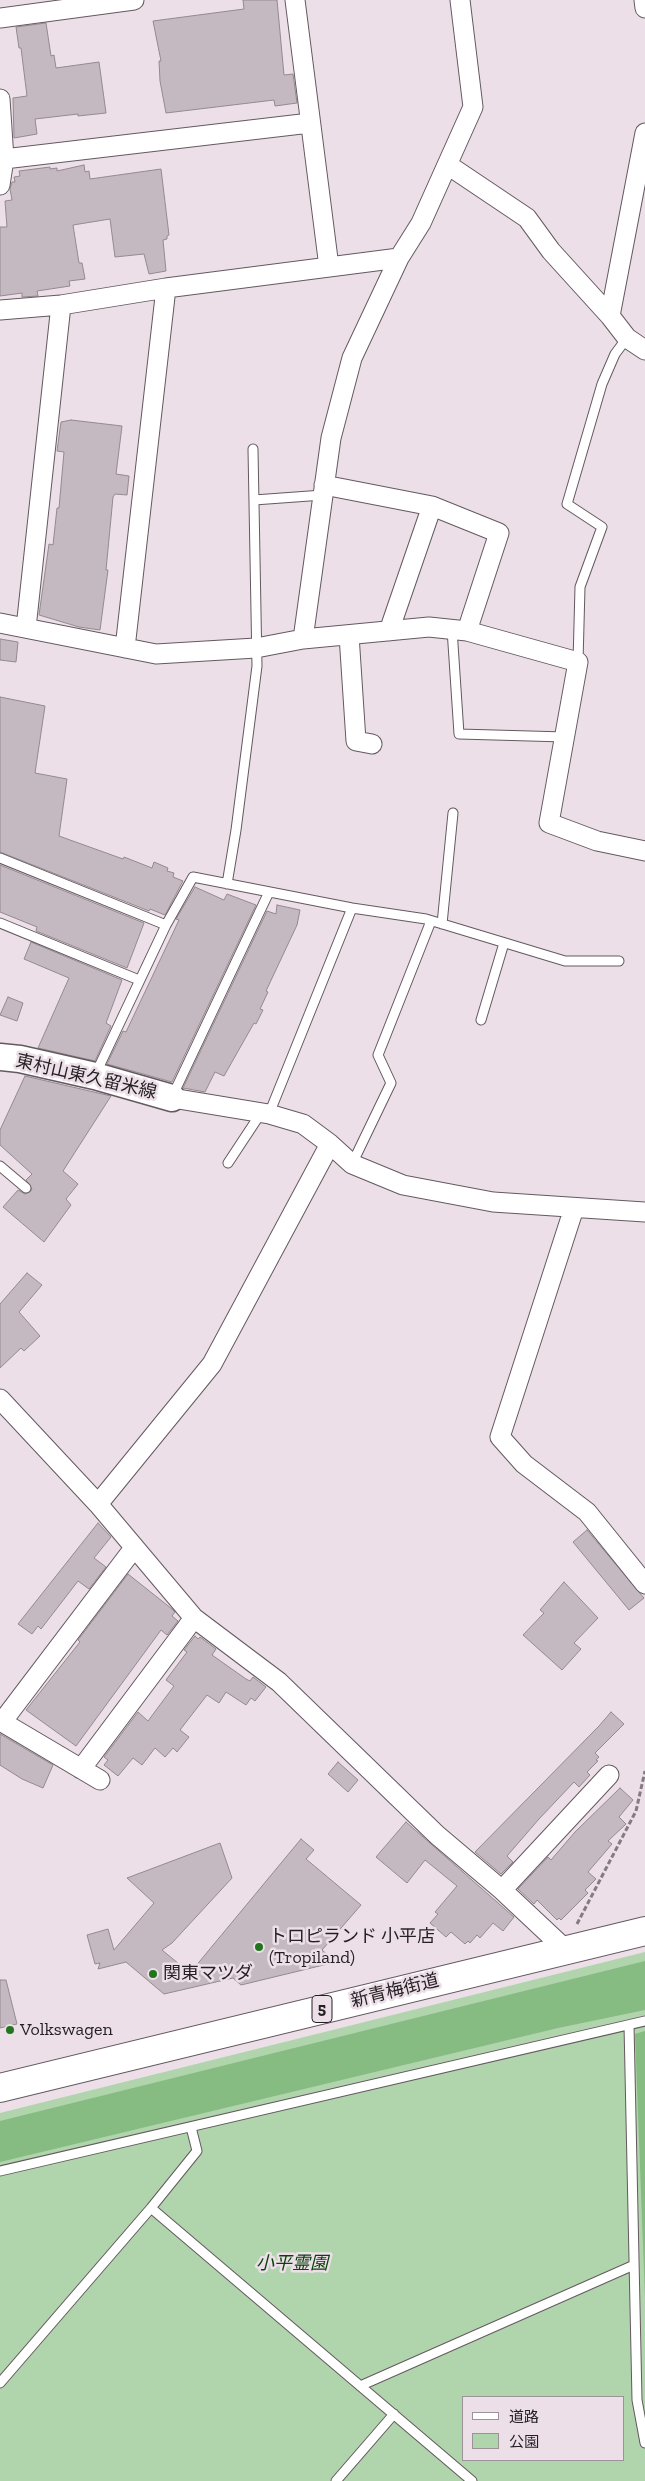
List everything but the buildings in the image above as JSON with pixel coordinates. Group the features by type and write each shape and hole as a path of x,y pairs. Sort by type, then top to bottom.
{"main road":[{"name":"東村山東久留米線","path":"0,1057 20,1059 95,1076 172,1098"},
{"name":"新青梅街道","path":"0,2088 645,1930"}],"street":[{"path":"0,18 134,0"},
{"path":"296,0 329,268"},
{"path":"303,639 331,438 352,358 399,258 421,223 473,108 460,0"},
{"path":"644,0 645,8"},
{"path":"0,99 4,159 0,185"},
{"path":"4,159 310,122"},
{"path":"610,316 645,133"},
{"path":"448,165 527,218 551,251 610,316 627,338 645,350"},
{"path":"0,310 61,305 166,288 399,258"},
{"path":"125,648 166,288"},
{"path":"26,628 61,305"},
{"path":"323,490 432,506 499,533 460,630"},
{"path":"389,631 432,506"},
{"path":"0,623 156,654 256,648 303,639 429,627 460,630 578,662 549,823 597,840 645,851"},
{"path":"349,635 356,741 372,744"},
{"path":"172,1098 265,1114 303,1124 330,1144 352,1164 403,1185 493,1202 645,1212"},
{"path":"98,1504 212,1364 330,1144"},
{"path":"574,1208 500,1437 524,1464 586,1512 645,1584"},
{"path":"0,1399 98,1504 194,1618 279,1682 437,1835 502,1890 566,1950"},
{"path":"100,1780 2,1722 134,1548"},
{"path":"81,1769 194,1618"},
{"path":"502,1890 609,1775"}],"lane":[{"path":"578,662 580,587 602,527 567,504 602,384 615,354 627,338"},
{"path":"227,884 236,830 257,666 253,449"},
{"path":"254,500 323,490"},
{"path":"460,630 459,734 564,737"},
{"path":"442,924 453,813"},
{"path":"0,858 166,925"},
{"path":"95,1076 166,925 193,878 431,921 565,960 619,961"},
{"path":"172,1098 269,892"},
{"path":"228,1164 265,1114 352,908"},
{"path":"352,1164 391,1082 378,1055 431,921"},
{"path":"0,922 139,980"},
{"path":"480,1020 504,943"},
{"path":"0,1166 26,1188"},
{"path":"0,2171 645,2021"},
{"path":"628,2025 636,2400 645,2443"},
{"path":"0,2382 151,2208 197,2151 191,2127"},
{"path":"151,2208 472,2481"},
{"path":"360,2386 634,2265"},
{"path":"336,2481 394,2414"}],"path":[{"path":"566,1950 580,1917 636,1811 645,1771"}],"green space":[{"name":"小平霊園","path":"645,1952 645,2481 0,2481 0,2113"},
{"path":"645,1961 645,2010 558,2028 0,2162 0,2121"},
{"path":"645,2031 645,2298 635,2034"}],"place":[{"name":"トロピランド 小平店 (Tropiland)","path":"259,1947"},
{"name":"関東マツダ","path":"153,1974"},
{"name":"Volkswagen","path":"10,2030"}]}
